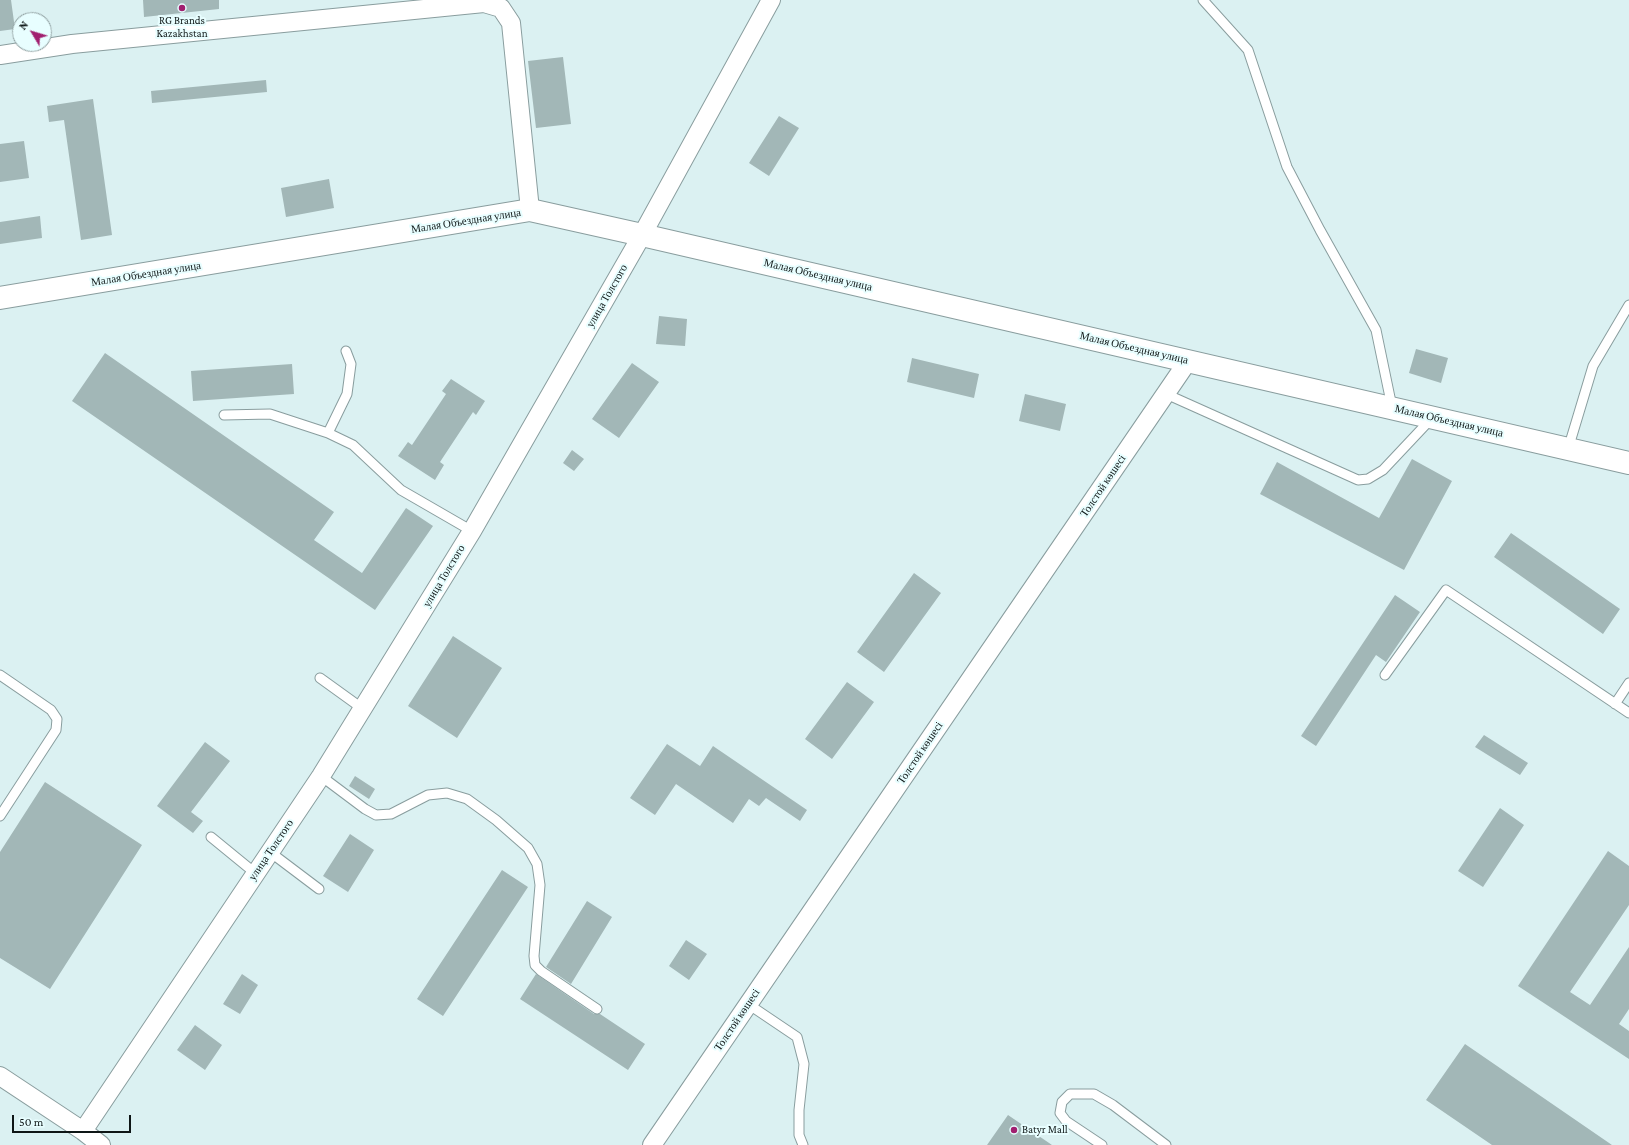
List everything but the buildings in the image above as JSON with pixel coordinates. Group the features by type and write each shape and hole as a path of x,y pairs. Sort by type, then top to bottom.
{"street":[{"name":"улица Толстого","path":"83,1131 255,872 321,776 472,531 642,235 771,0"},
{"path":"0,55 72,44 484,3 501,4 510,24 530,210"},
{"name":"Малая Объездная улица","path":"0,298 530,210 1629,463"},
{"name":"Толстой көшесі","path":"652,1145 1188,361"},
{"path":"0,1076 83,1131 101,1145"}],"lane":[{"path":"1203,0 1248,50 1287,167 1320,230 1376,330 1392,408"},
{"path":"1568,449 1593,366 1629,305"},
{"path":"328,433 347,394 351,364 346,351"},
{"path":"1166,394 1358,480 1368,479 1383,470 1432,418"},
{"path":"224,415 270,414 328,433 353,445 401,490 472,531"},
{"path":"1385,675 1446,590 1629,713"},
{"path":"0,675 51,710 57,719 56,730 0,816"},
{"path":"320,678 363,709"},
{"path":"1614,704 1629,683"},
{"path":"321,776 355,802 376,815 391,814 428,795 447,793 467,799 496,820 528,848 537,864 540,885 534,956 535,965 541,971 597,1009"},
{"path":"211,837 255,872"},
{"path":"270,852 319,889"},
{"path":"748,1004 797,1037 804,1064 799,1110 799,1135 803,1145"},
{"path":"1102,1145 1066,1121 1060,1113 1062,1102 1070,1094 1094,1094 1113,1105 1166,1145"}],"place":[{"name":"RG Brands Kazakhstan","path":"182,8"},
{"name":"Batyr Mall","path":"1014,1130"}]}
